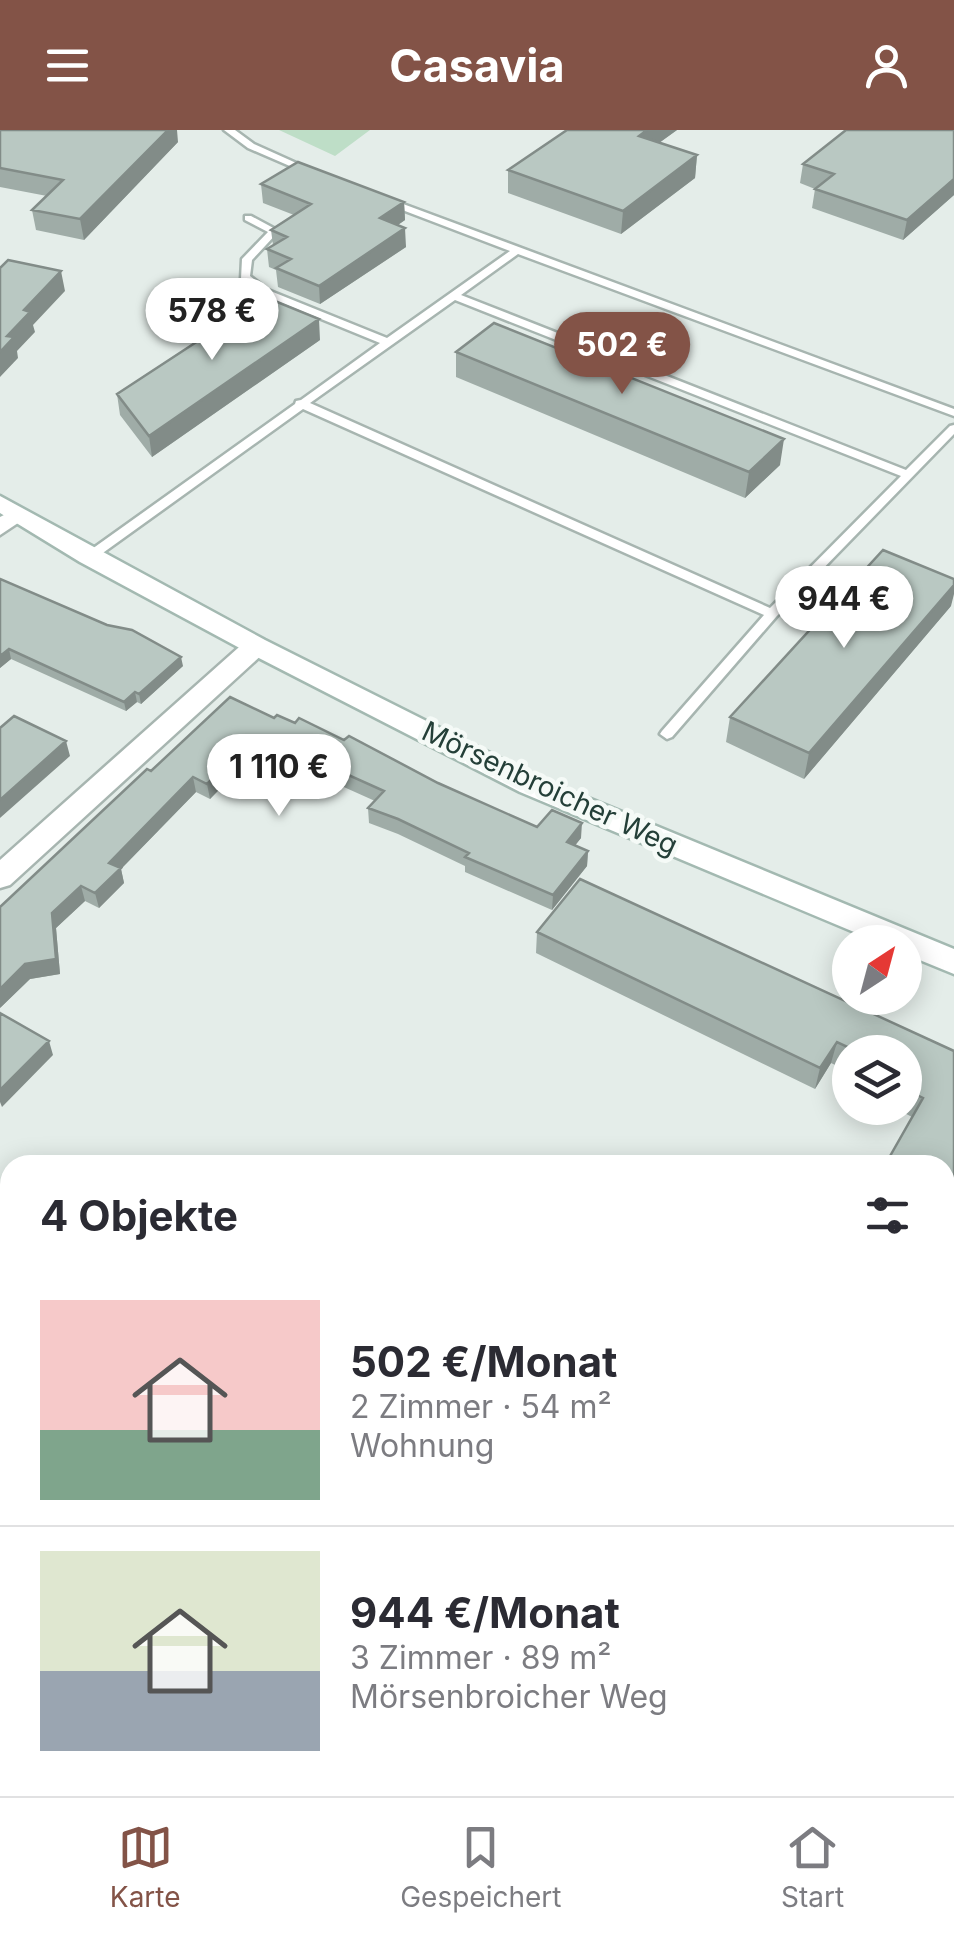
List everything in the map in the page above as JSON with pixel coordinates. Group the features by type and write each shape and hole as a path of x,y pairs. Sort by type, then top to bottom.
{"street":[{"name":"Mörsenbroicher Weg","path":"6,515 530,785 954,962"},
{"path":"0,878 256,646"}],"lane":[{"path":"230,130 276,158 328,178"},
{"path":"380,198 954,413"},
{"path":"248,218 274,231 247,259 245,277 264,292 386,342"},
{"path":"89,557 517,250"},
{"path":"452,295 909,475"},
{"path":"300,403 772,614"},
{"path":"667,734 772,614 954,428"}],"green space":[{"path":"279,130 370,130 335,156"}],"building":[{"path":"0,130 168,130 80,219 32,210 63,180 0,168"},
{"path":"567,130 647,130 639,136 697,155 623,211 508,170"},
{"path":"846,130 954,130 954,179 907,220 815,189 834,174 803,164"},
{"path":"298,162 404,202 380,218 405,228 319,286 276,268 291,259 267,249 287,237 271,230 311,204 261,184"},
{"path":"8,260 61,271 24,310 30,312 7,336 14,337 0,352 0,268"},
{"path":"265,297 319,319 149,436 117,394"},
{"path":"494,323 784,439 749,472 456,352"},
{"path":"883,550 954,579 954,585 809,753 730,717"},
{"path":"0,579 107,625 132,630 181,657 139,694 135,692 124,702 9,649 0,656"},
{"path":"230,697 274,718 277,715 295,723 299,718 344,740 349,736 438,783 537,827 552,810 582,823 567,842 588,851 553,895 465,857 469,853 368,808 384,791 315,760 298,777 239,752 207,784 193,777 109,863 121,868 95,893 81,886 52,913 56,959 25,964 0,989 0,907"},
{"path":"14,716 66,741 0,800 0,728"},
{"path":"580,879 832,995 832,1015 876,1015 919,1035 832,1035 832,1050 820,1068 537,932"},
{"path":"0,1013 49,1041 0,1090"},
{"path":"922,1036 954,1051 954,1155 891,1155 908,1125 922,1125"}]}
